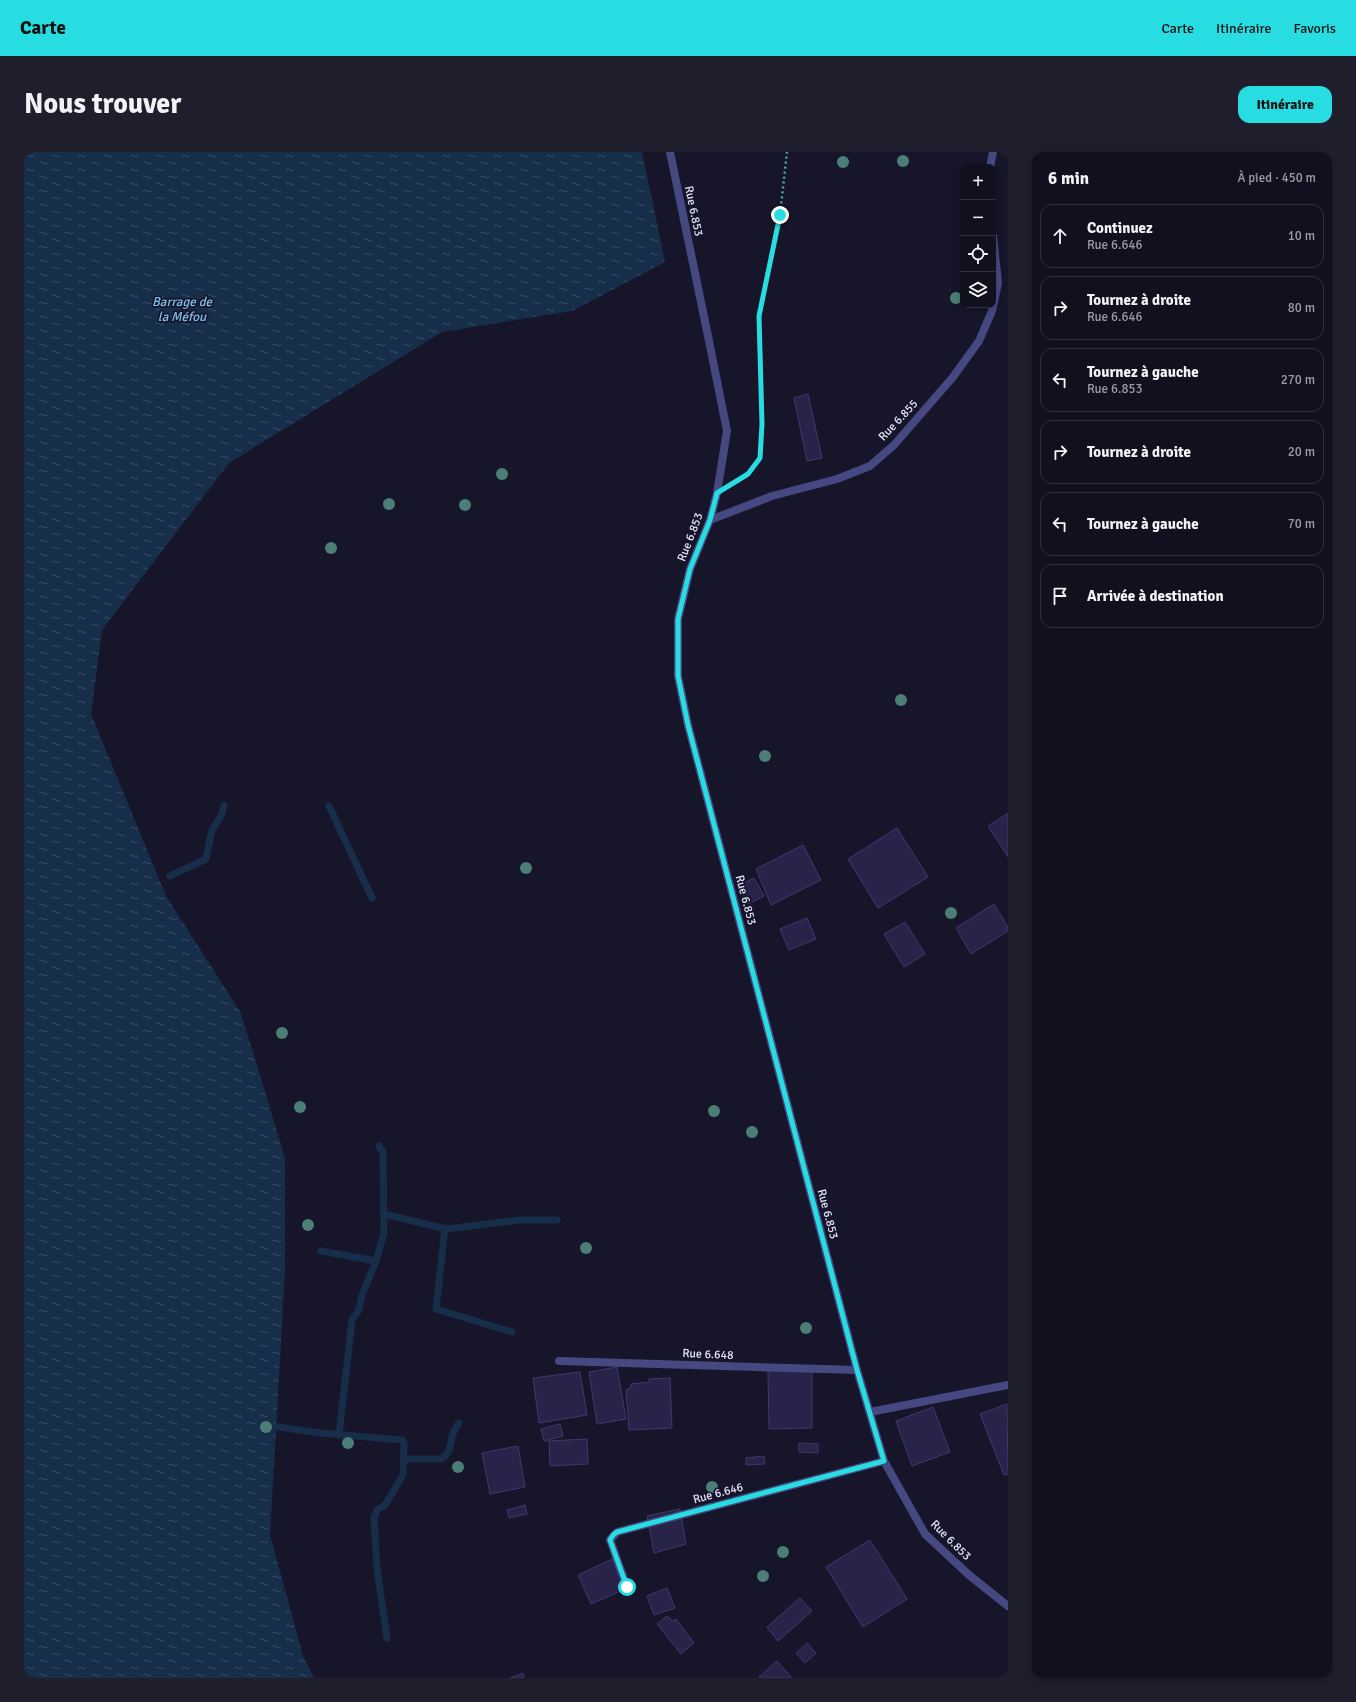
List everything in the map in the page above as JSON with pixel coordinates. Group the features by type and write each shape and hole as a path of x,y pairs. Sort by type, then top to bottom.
{"street":[{"name":"Rue 6.853","path":"670,152 727,431 717,493 710,520 690,569 678,619 678,676 688,725 857,1370 884,1461 925,1534 969,1575 1008,1606"},
{"path":"991,164 993,152"},
{"name":"Rue 6.855","path":"710,520 772,496 837,479 870,466 895,444 953,377 979,341 992,311 998,283 996,264"},
{"name":"Rue 6.648","path":"559,1361 857,1370"},
{"path":"870,1412 1008,1385"},
{"name":"Rue 6.646","path":"627,1587 610,1540 617,1532 884,1461"}],"path":[{"path":"717,493 748,474 760,458 762,424 759,316 780,215 787,152"}],"water":[{"name":"Barrage de la Méfou","path":"24,152 642,152 665,262 572,311 442,332 229,463 102,630 91,714 166,896 241,1013 285,1158 285,1272 270,1535 303,1656 314,1678 24,1678"}],"building":[{"path":"808,394 822,458 807,461 794,398"},
{"path":"1008,813 1008,857 988,826"},
{"path":"897,828 928,877 878,908 848,859"},
{"path":"803,845 821,880 771,905 756,869"},
{"path":"754,878 764,896 748,904 738,886"},
{"path":"994,904 1008,927 1008,931 971,954 956,928"},
{"path":"807,918 816,939 789,950 780,929"},
{"path":"905,922 925,954 904,967 884,934"},
{"path":"617,1367 626,1419 597,1424 589,1372"},
{"path":"812,1370 812,1428 769,1429 768,1371"},
{"path":"580,1372 587,1415 539,1423 533,1378"},
{"path":"670,1378 672,1428 629,1430 626,1390 630,1389 631,1384 649,1382 649,1379"},
{"path":"1007,1404 1008,1474 1004,1475 980,1414"},
{"path":"933,1407 950,1452 912,1466 896,1421"},
{"path":"560,1424 563,1436 544,1441 541,1429"},
{"path":"587,1439 588,1464 550,1466 549,1441"},
{"path":"799,1443 818,1444 818,1453 799,1452"},
{"path":"518,1446 525,1487 490,1494 482,1453"},
{"path":"764,1456 765,1464 746,1465 746,1458"},
{"path":"525,1505 527,1514 509,1518 507,1510"},
{"path":"680,1509 686,1544 654,1553 647,1516"},
{"path":"870,1540 907,1599 863,1627 826,1567"},
{"path":"612,1559 625,1589 591,1604 578,1575"},
{"path":"667,1588 675,1608 654,1615 647,1596"},
{"path":"800,1598 812,1611 778,1641 767,1627"},
{"path":"667,1616 673,1621 676,1619 694,1643 681,1654 657,1624"},
{"path":"807,1643 816,1653 805,1663 796,1653"},
{"path":"777,1661 792,1678 759,1677"},
{"path":"523,1673 524,1678 510,1678"}],"waterway":[{"path":"170,876 206,859 212,830 222,814 224,805"},
{"path":"329,806 372,898"},
{"path":"339,1435 352,1320 359,1310 362,1295 376,1261 384,1233 383,1152 379,1146"},
{"path":"384,1214 446,1229 521,1220 557,1220"},
{"path":"445,1228 436,1309 512,1332"},
{"path":"321,1251 376,1261"},
{"path":"403,1459 441,1459 447,1454 451,1445 453,1433 459,1423"},
{"path":"279,1427 320,1433 402,1440 404,1443 403,1475 385,1505 377,1510 374,1518 377,1569 387,1638"}],"route":[{"path":"627,1587 610,1540 617,1532 884,1461 857,1370 688,725 678,676 678,619 690,569 710,520 717,493 748,474 760,458 762,424 759,316 780,215"}]}
